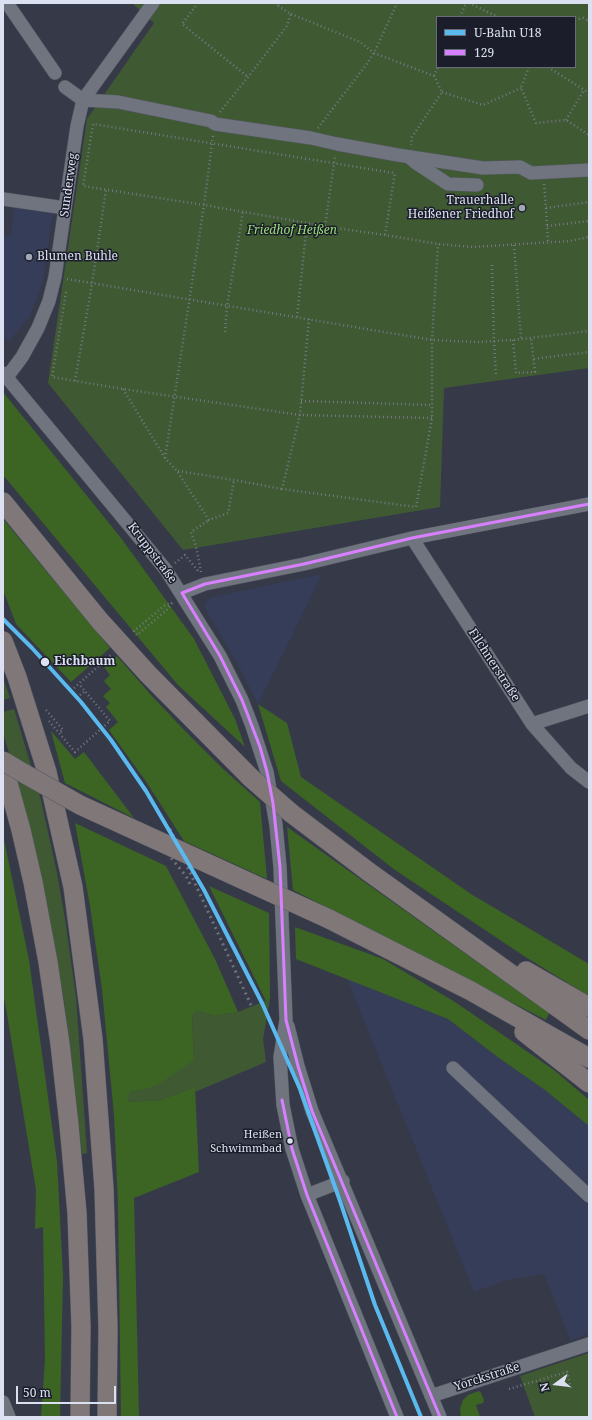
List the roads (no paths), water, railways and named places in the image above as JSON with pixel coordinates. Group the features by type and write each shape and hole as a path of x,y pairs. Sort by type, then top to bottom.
{"highway":[{"path":"3,502 96,615 148,674 251,778 291,813 369,872 589,1030"},
{"path":"3,641 17,677 47,772 73,887 92,1039 104,1189 108,1329 107,1417"},
{"path":"3,761 80,805 330,919 471,991 589,1058"},
{"path":"3,765 21,830 33,882 48,962 60,1044 77,1213 81,1327 80,1417"},
{"path":"428,914 589,1007"},
{"path":"471,991 589,1083"}],"street":[{"path":"7,3 54,73"},
{"name":"Sunderweg","path":"5,375 22,357 38,328 49,301 55,277 77,126 83,100 153,3"},
{"path":"65,86 83,100 118,102 211,121 215,124 310,138 403,156 483,168 520,167 531,173 589,170"},
{"path":"403,156 448,184 476,185"},
{"path":"3,199 65,208"},
{"name":"Kruppstraße","path":"5,375 166,570 220,656 242,700 260,747 273,803 280,867 286,1020 280,1057 283,1105 292,1149 307,1195 397,1417"},
{"path":"182,594 205,584 412,538 589,504"},
{"name":"Filchnerstraße","path":"412,538 532,724 571,768 589,782"},
{"path":"532,724 589,706"},
{"name":"Kruppstraße","path":"286,1020 312,1111 440,1417"},
{"path":"453,1068 589,1196"},
{"path":"307,1195 343,1182"},
{"name":"Yorckstraße","path":"431,1396 589,1344"},
{"path":"3,1402 10,1417"}],"railway":[{"path":"170,829 251,1005"},
{"path":"152,835 186,876 190,884"}],"metro line":[{"name":"U18","path":"3,619 32,648 81,702 111,740 146,791 204,890 262,1003 300,1089 375,1305 421,1417"}],"place":[{"name":"Trauerhalle Heißener Friedhof","path":"522,208"},
{"name":"Blumen Buhle","path":"29,257"},
{"name":"Eichbaum","path":"45,662"},
{"name":"Heißen Schwimmbad","path":"290,1141"}],"park label":[{"name":"Friedhof Heißen","path":"292,231"}]}
